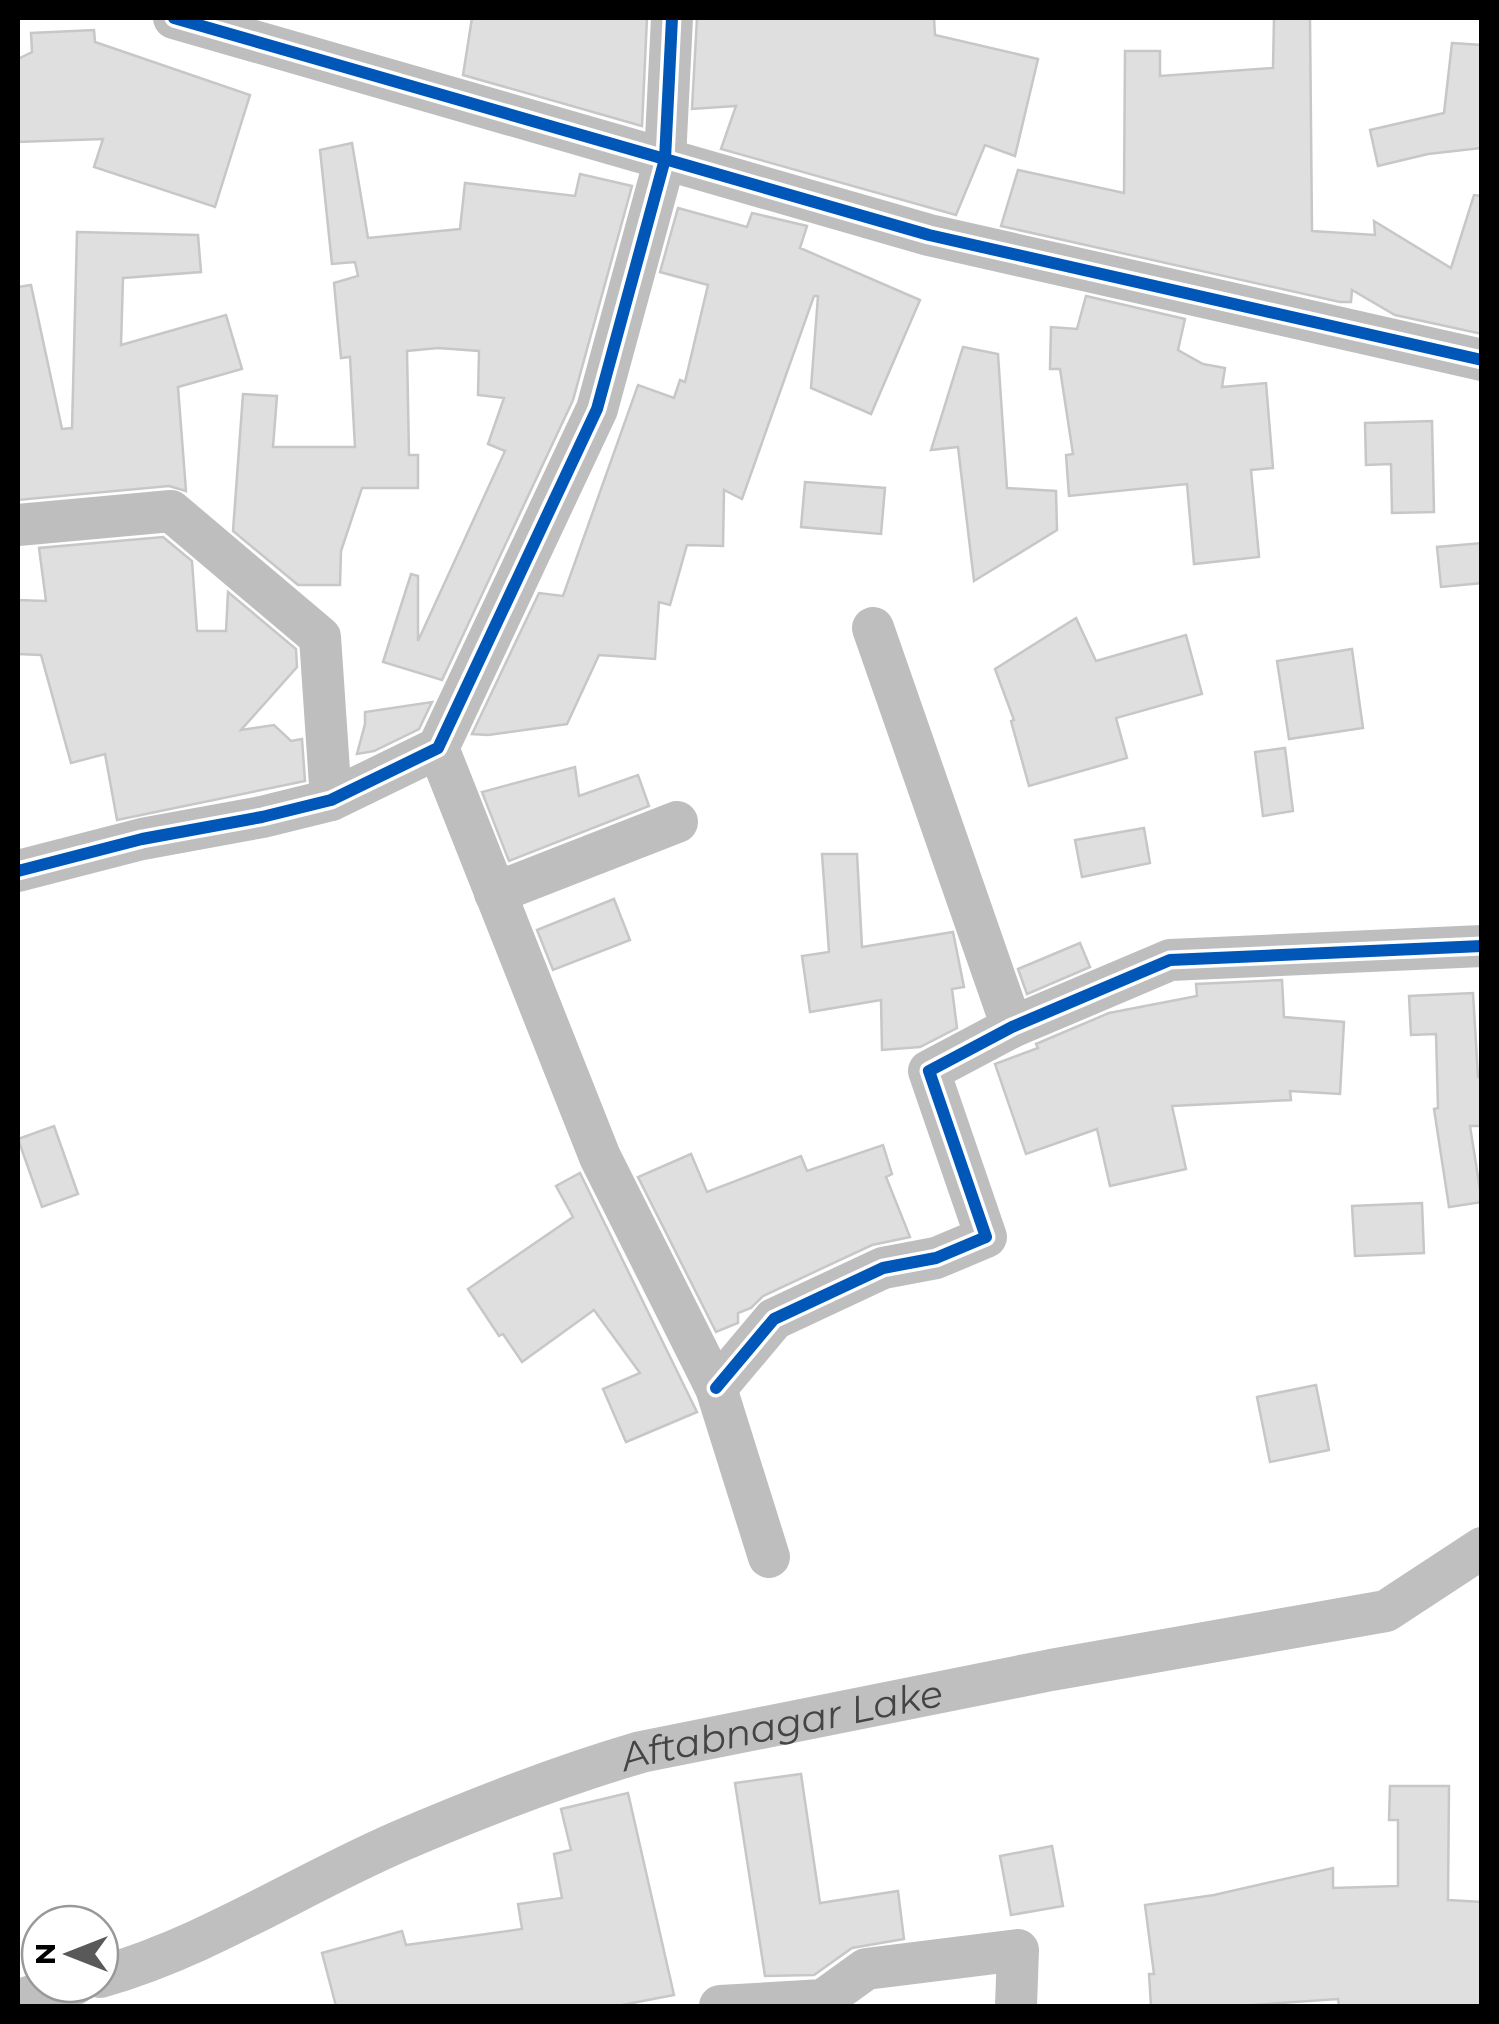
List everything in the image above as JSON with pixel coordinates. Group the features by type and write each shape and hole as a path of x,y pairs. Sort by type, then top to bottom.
{"street":[{"path":"174,18 929,234 1482,360"},
{"path":"18,871 142,839 262,818 331,800 438,748 597,409 665,158 672,18"},
{"path":"18,525 171,510 320,636 331,800"},
{"path":"874,628 1012,1027"},
{"path":"438,748 600,1158 716,1388 769,1556"},
{"path":"496,894 677,822"},
{"path":"716,1388 774,1319 883,1268 936,1258 986,1237 929,1071 1012,1027 1170,960 1482,946"},
{"path":"720,2006 823,2000 866,1970 1018,1950 1016,2006"}],"building":[{"path":"472,18 647,18 642,126 463,75"},
{"path":"697,18 934,18 935,35 1038,59 1015,156 985,145 956,215 721,149 736,106 692,109"},
{"path":"1274,18 1310,18 1312,231 1375,235 1374,221 1451,268 1474,195 1482,196 1482,334 1395,315 1352,290 1351,302 1340,302 1001,226 1018,170 1124,193 1125,51 1160,51 1160,76 1273,68"},
{"path":"94,30 95,42 250,95 215,207 94,167 103,139 18,142 18,59 32,52 31,33"},
{"path":"1452,43 1482,45 1482,148 1428,154 1378,166 1370,130 1444,113"},
{"path":"352,143 368,238 460,229 465,183 575,196 580,174 632,186 573,400 442,680 383,662 411,574 418,576 418,641 505,451 488,444 504,398 478,395 479,351 407,351 409,455 418,455 418,488 362,488 341,551 340,585 298,585 233,531 243,394 277,396 273,447 355,447 350,357 341,358 334,283 358,276 355,262 332,264 320,150"},
{"path":"678,208 747,227 752,213 807,226 800,248 920,300 871,414 811,388 818,296 814,296 742,499 724,490 723,546 687,545 670,605 659,602 655,659 599,655 567,724 472,734 539,593 563,596 638,385 674,398 680,380 685,382 708,285 660,272"},
{"path":"77,232 198,235 201,272 123,278 121,345 226,315 242,369 178,387 186,491 169,486 18,500 18,287 31,285 62,429 72,428"},
{"path":"1086,296 1185,319 1178,350 1203,364 1225,368 1222,387 1266,383 1273,468 1251,470 1259,557 1194,564 1187,484 1069,496 1066,455 1073,454 1060,369 1050,369 1051,327 1077,329"},
{"path":"963,347 998,354 1007,488 1056,491 1057,530 974,581 958,447 931,450"},
{"path":"1432,421 1434,512 1392,513 1391,464 1366,465 1365,423"},
{"path":"805,482 885,488 881,534 801,527"},
{"path":"163,537 192,561 197,631 226,631 228,592 296,649 297,667 241,730 274,725 291,741 302,739 305,781 117,820 105,754 71,763 41,655 18,654 18,600 46,601 39,548"},
{"path":"1482,543 1482,583 1441,587 1437,547"},
{"path":"1076,618 1096,661 1186,635 1202,694 1116,718 1127,758 1029,786 1011,721 1014,720 995,669"},
{"path":"1352,649 1363,728 1289,739 1277,661"},
{"path":"432,702 419,729 374,751 357,754 365,712"},
{"path":"1285,748 1293,811 1263,816 1255,752"},
{"path":"575,767 579,796 638,775 649,806 509,861 482,792"},
{"path":"1144,828 1150,863 1082,877 1075,840"},
{"path":"822,854 857,854 862,947 953,932 964,987 952,989 957,1028 920,1047 882,1050 881,1000 810,1012 802,956 829,952"},
{"path":"614,899 630,940 553,970 537,930"},
{"path":"1080,943 1090,967 1027,994 1018,969"},
{"path":"1282,980 1284,1017 1344,1022 1340,1094 1290,1091 1291,1100 1172,1106 1186,1169 1110,1186 1097,1129 1026,1154 995,1064 1109,1013 1197,996 1196,984"},
{"path":"1473,993 1478,1077 1482,1077 1482,1126 1470,1126 1482,1202 1449,1207 1434,1109 1438,1108 1436,1034 1411,1035 1409,996"},
{"path":"54,1126 78,1194 42,1207 18,1139"},
{"path":"883,1145 892,1174 886,1177 910,1237 872,1245 763,1296 751,1308 738,1313 738,1323 716,1332 638,1177 691,1154 707,1192 801,1156 807,1171"},
{"path":"580,1173 697,1412 626,1442 603,1389 640,1373 594,1310 522,1362 503,1334 499,1336 468,1289 573,1217 556,1186"},
{"path":"1422,1203 1424,1253 1355,1256 1352,1206"},
{"path":"1316,1385 1329,1450 1270,1462 1257,1397"},
{"path":"801,1774 820,1903 898,1891 904,1939 852,1948 814,1975 765,1976 735,1783"},
{"path":"1390,1786 1449,1786 1448,1900 1482,1902 1482,2006 1339,2006 1338,1999 1239,2006 1151,2006 1149,1974 1154,1974 1145,1905 1214,1895 1333,1868 1333,1888 1398,1886 1398,1820 1389,1820"},
{"path":"628,1793 674,1995 617,2006 336,2006 322,1953 402,1931 406,1945 522,1929 518,1904 562,1898 554,1854 571,1850 561,1809"},
{"path":"1052,1846 1063,1906 1011,1915 1000,1856"}],"waterway":[{"name":"Aftabnagar Lake","path":"120,1970 214,1933 428,1829 610,1761 1051,1670 1386,1611 1482,1548"}],"cycle path":[{"path":"174,18 929,235 1482,360"},
{"path":"18,871 142,839 331,800 438,748 597,409 665,159 672,18"},
{"path":"716,1388 774,1319 883,1268 936,1258 986,1237 929,1071 1012,1027 1170,960 1482,946"}]}
